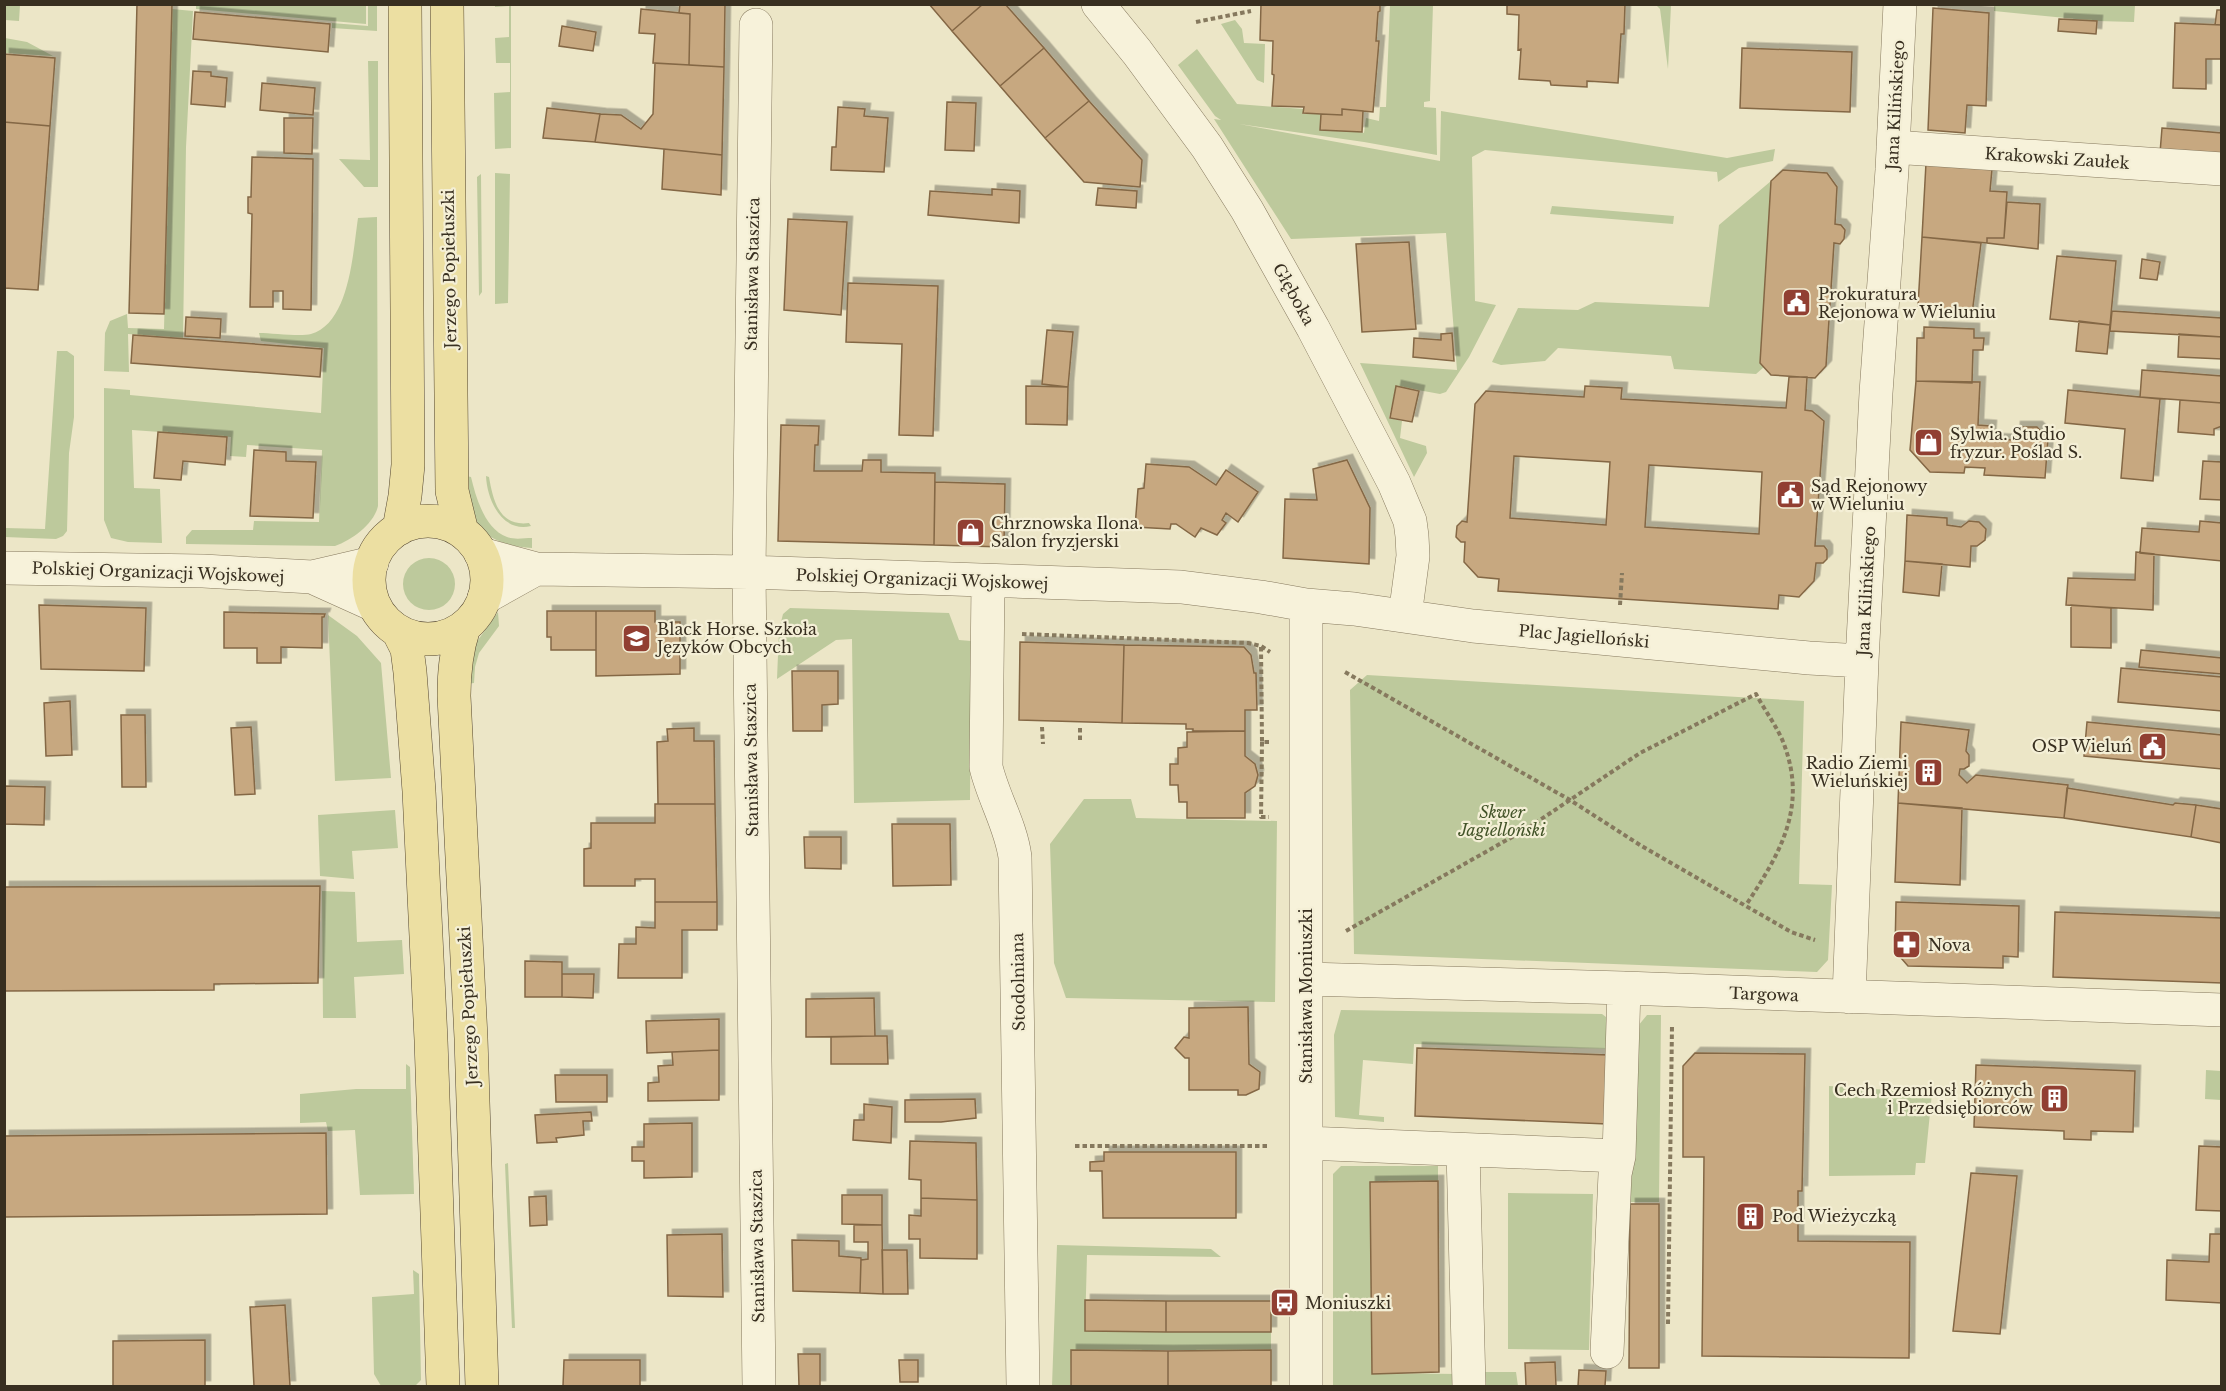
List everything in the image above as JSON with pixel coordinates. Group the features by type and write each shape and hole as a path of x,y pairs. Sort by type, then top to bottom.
{"main road":[{"path":"399,529 408,465 405,4"},
{"name":"Jerzego Popiełuszki","path":"447,4 452,482 472,543"},
{"path":"424,521 451,526 472,543 486,568 487,584 484,598 476,614 464,627 449,636 432,639 414,637 398,631 384,620 370,591 372,563 378,549 387,538 399,529 424,521"},
{"name":"Jerzego Popiełuszki","path":"464,627 457,650 454,672 471,1038 482,1386"},
{"path":"398,631 407,649 419,791 431,1040 443,1386"}],"street":[{"name":"Głęboka","path":"1098,4 1137,52 1207,147 1247,210 1313,328 1394,483 1410,521 1412,536 1413,556 1405,616"},
{"name":"Jana Kilińskiego","path":"1849,997 1862,661 1900,4"},
{"name":"Stanisława Staszica","path":"756,25 749,572 759,1386"},
{"name":"Krakowski Zaułek","path":"1893,147 2222,169"},
{"name":"Polskiej Organizacji Wojskowej","path":"472,543 536,569 749,572 1181,587 1306,605"},
{"name":"Polskiej Organizacji Wojskowej","path":"4,568 203,571 312,577 372,563"},
{"name":"Polskiej Organizacji Wojskowej","path":"484,598 536,569"},
{"name":"Polskiej Organizacji Wojskowej","path":"312,577 375,605"},
{"name":"Stodolniana","path":"988,582 986,766 991,787 1014,842 1016,857 1023,1386"},
{"name":"Plac Jagielloński","path":"1306,605 1354,609 1473,626 1862,661"},
{"name":"Stanisława Moniuszki","path":"1306,605 1307,979 1291,1145 1306,1386"},
{"name":"Targowa","path":"1307,979 2222,1010"},
{"path":"1607,1352 1615,1174 1619,1156 1624,988"},
{"path":"1291,1145 1619,1156"},
{"path":"1463,1150 1469,1386"}],"path":[{"path":"1196,22 1251,11"},
{"path":"1620,599 1622,573"},
{"path":"1012,634 1248,643 1261,646 1261,817 1271,817"},
{"path":"1345,672 1570,800 1640,845 1791,932 1823,941"},
{"path":"1346,931 1528,828 1640,753 1756,694 1785,746 1793,783 1790,824 1772,865 1746,905"},
{"path":"1042,727 1043,744"},
{"path":"1080,728 1080,741"},
{"path":"1262,742 1272,742"},
{"path":"1668,1324 1672,1018"},
{"path":"1075,1146 1291,1145"}],"green space":[{"path":"196,4 366,5 366,24 196,9"},
{"path":"4,5 20,5 19,21 5,20"},
{"path":"368,5 377,5 377,31 332,28 332,23 368,26"},
{"path":"495,5 511,5 511,148 495,149 494,93 510,92 510,63 496,63 495,38 509,37 509,6 495,7"},
{"path":"1390,5 1433,5 1430,101 1424,102 1424,107 1436,108 1437,155 1239,124 1440,161 1441,111 1727,158 1775,149 1773,161 1739,168 1718,182 1717,172 1485,150 1472,157 1475,301 1496,305 1469,357 1446,392 1440,394 1396,386 1389,418 1402,421 1400,438 1426,446 1427,453 1414,477 1360,363 1457,370 1446,233 1291,239 1214,119 1221,120 1215,116 1178,65 1197,49 1237,104 1303,109 1303,114 1321,114 1364,133 1366,118 1379,121 1380,107 1386,107"},
{"path":"1656,5 1671,5 1668,69 1660,9"},
{"path":"1994,5 2135,5 2134,22 2097,21 1994,11"},
{"path":"172,9 193,11 186,147 183,338 128,334 129,372 104,371 105,333 110,321 127,314 128,328 164,329"},
{"path":"1235,20 1242,29 1244,43 1265,44 1264,83 1257,80 1221,24"},
{"path":"5,38 27,42 53,56 5,53"},
{"path":"368,61 378,61 378,187 364,187 339,159 370,160"},
{"path":"495,173 510,174 508,303 495,304"},
{"path":"481,174 482,292 479,296 477,177"},
{"path":"1771,181 1760,363 1764,367 1756,374 1674,369 1671,356 1558,348 1545,361 1501,365 1492,362 1518,308 1578,310 1595,302 1709,307 1719,225"},
{"path":"1552,206 1674,216 1673,224 1550,214"},
{"path":"377,217 378,506 372,519 355,535 335,546 186,544 186,537 192,530 253,530 254,521 319,522 322,450 247,445 246,457 230,456 231,437 132,430 134,488 160,489 162,543 128,542 111,538 104,520 104,388 130,390 130,395 321,413 324,348 261,341 259,333 306,335 324,327 334,316 342,301 351,266 358,218"},
{"path":"57,351 67,351 74,356 74,417 69,453 67,531 56,539 5,537 5,528 45,529"},
{"path":"466,476 471,477 479,503 493,527 510,538 532,538 532,548 503,543 479,527 469,509"},
{"path":"486,476 489,477 496,503 504,516 511,521 529,523 531,526 512,525 504,520 489,495"},
{"path":"429,558 443,562 451,570 455,584 451,598 443,606 429,610 415,606 407,598 403,584 407,570 415,562"},
{"path":"790,608 949,613 959,640 971,641 970,800 854,803 852,639 836,640 777,679 779,630 783,614"},
{"path":"498,612 499,626 479,653 474,683 466,684 473,647"},
{"path":"328,615 357,636 381,663 391,778 335,781"},
{"name":"Skwer Jagielloński","path":"1367,675 1804,701 1799,884 1832,885 1828,960 1817,972 1354,954 1350,690"},
{"path":"1084,799 1131,799 1136,818 1277,821 1275,1002 1066,998 1054,963 1050,844"},
{"path":"395,810 398,848 352,851 354,879 320,876 318,815"},
{"path":"322,891 355,892 357,942 402,940 404,974 354,977 356,1018 323,1018"},
{"path":"1341,1010 1602,1014 1610,1020 1610,1049 1414,1044 1413,1064 1363,1060 1359,1115 1384,1117 1384,1122 1335,1117 1334,1035"},
{"path":"1647,1015 1661,1015 1659,1202 1620,1202 1638,1026"},
{"path":"406,1064 410,1067 414,1194 360,1195 355,1130 328,1131 326,1122 300,1123 300,1094 356,1089 406,1089"},
{"path":"2206,1070 2221,1071 2221,1100 2205,1099"},
{"path":"1829,1086 1932,1093 1925,1163 1916,1163 1915,1175 1829,1176"},
{"path":"508,1163 515,1328 512,1328 505,1164"},
{"path":"1341,1166 1438,1166 1438,1181 1370,1182 1372,1373 1458,1374 1457,1386 1333,1385 1333,1174"},
{"path":"1508,1193 1593,1194 1589,1350 1508,1349"},
{"path":"1057,1245 1211,1249 1221,1257 1087,1255 1085,1331 1271,1332 1271,1350 1071,1350 1070,1386 1052,1386"},
{"path":"413,1270 419,1274 421,1380 415,1386 381,1386 374,1374 372,1297 414,1294"},
{"path":"1482,1372 1516,1372 1518,1386 1483,1386"}],"building":[{"path":"137,4 172,4 164,314 129,313"},
{"path":"680,4 725,4 724,67 689,65 690,14 679,13"},
{"path":"929,4 983,4 952,31"},
{"path":"983,4 1005,4 1044,48 1000,86 952,31"},
{"path":"1261,4 1380,4 1373,112 1342,109 1342,115 1303,113 1304,107 1272,106 1273,41 1260,40"},
{"path":"1507,4 1625,4 1618,83 1587,81 1587,87 1551,85 1550,81 1519,79 1521,49 1518,50 1519,15 1507,14"},
{"path":"1933,8 1989,13 1986,106 1967,105 1965,133 1928,130"},
{"path":"641,9 690,14 689,65 653,63 655,34 639,33"},
{"path":"2217,10 2222,10 2222,25 2215,25"},
{"path":"195,12 330,24 328,52 193,39"},
{"path":"2059,19 2097,21 2096,34 2058,31"},
{"path":"2175,23 2222,25 2222,59 2206,59 2206,89 2173,88"},
{"path":"562,26 596,32 593,51 559,46"},
{"path":"1044,48 1089,101 1045,138 1000,86"},
{"path":"1742,48 1852,52 1850,112 1740,108"},
{"path":"4,54 55,58 50,126 4,122"},
{"path":"655,63 724,67 722,155 595,142 600,114 621,115 641,129 653,114"},
{"path":"193,71 211,72 211,76 227,78 225,107 191,104"},
{"path":"262,83 315,88 313,115 260,110"},
{"path":"1089,101 1142,160 1140,187 1084,182 1045,138"},
{"path":"947,102 976,103 974,151 945,150"},
{"path":"838,107 865,109 864,116 888,118 884,172 831,170 832,147 836,147"},
{"path":"547,108 600,114 595,142 543,138"},
{"path":"1342,109 1363,111 1362,132 1320,130 1321,114 1342,115"},
{"path":"284,118 313,118 312,154 284,153"},
{"path":"4,122 50,126 38,290 4,288"},
{"path":"2162,128 2222,133 2222,158 2160,153"},
{"path":"664,149 722,155 721,195 662,189"},
{"path":"252,157 313,159 311,310 283,309 283,291 273,291 273,307 250,307 252,214 248,213 248,197 251,197"},
{"path":"1926,163 1992,169 1990,191 2007,192 2004,238 1987,238 1987,243 1922,237"},
{"name":"Prokuratura Rejonowa w Wieluniu","path":"1783,170 1827,173 1837,187 1835,224 1841,225 1845,230 1844,239 1840,244 1834,243 1826,366 1815,378 1771,375 1760,363 1771,181"},
{"path":"1098,188 1137,191 1136,208 1096,205"},
{"path":"992,189 1020,191 1019,223 928,215 930,191 992,195"},
{"path":"2007,202 2040,204 2038,249 1987,243 1987,238 2004,238"},
{"path":"788,219 847,222 841,315 784,310"},
{"path":"1922,237 1981,243 1972,314 1918,306"},
{"path":"1409,242 1416,329 1362,332 1356,244"},
{"path":"2057,256 2116,261 2110,325 2050,319"},
{"path":"2142,259 2160,262 2157,280 2140,278"},
{"path":"848,283 938,286 933,436 899,435 902,344 846,342"},
{"path":"2112,311 2222,318 2222,337 2110,331"},
{"path":"186,317 221,319 220,338 185,336"},
{"path":"2079,321 2110,325 2107,354 2076,351"},
{"path":"1924,327 1974,329 1974,338 1984,338 1983,350 1973,350 1972,383 1916,381 1917,338 1924,338"},
{"path":"1047,330 1073,332 1068,387 1042,384"},
{"path":"1452,333 1454,361 1413,357 1414,338 1441,340 1441,334"},
{"path":"2179,334 2222,337 2222,359 2178,357"},
{"path":"133,335 322,349 320,377 131,363"},
{"path":"2142,370 2222,376 2222,403 2140,397"},
{"name":"Sąd Rejonowy w Wieluniu","path":"1789,377 1807,377 1805,410 1812,411 1824,421 1815,546 1824,546 1827,550 1827,559 1823,563 1816,563 1814,581 1799,597 1779,595 1778,609 1498,591 1499,579 1478,577 1464,562 1465,542 1461,542 1456,537 1457,526 1462,521 1467,522 1475,404 1486,391 1584,397 1585,386 1622,388 1621,399 1786,408","holes":["1514,456 1610,462 1606,525 1510,518","1649,465 1762,472 1759,534 1645,527"]},
{"path":"1916,381 1980,382 1978,425 1991,426 1990,439 2014,440 2015,427 2037,427 2048,439 2045,478 1984,475 1985,468 1965,467 1964,473 1930,472 1910,450"},
{"path":"1026,386 1068,387 1067,425 1026,424"},
{"path":"1396,386 1419,391 1412,422 1390,418"},
{"path":"2068,390 2160,399 2153,481 2121,478 2125,429 2065,423"},
{"path":"2180,400 2222,403 2222,426 2214,429 2214,435 2178,432"},
{"path":"781,425 819,426 818,445 815,445 814,471 862,471 863,460 881,460 881,472 935,473 934,545 778,541"},
{"path":"158,432 227,437 225,465 183,461 181,480 154,478"},
{"path":"254,450 286,452 286,461 316,462 313,518 250,516"},
{"path":"1347,460 1370,508 1369,564 1283,558 1285,499 1317,500 1313,469"},
{"path":"2203,461 2222,462 2222,500 2200,499"},
{"path":"1146,464 1189,467 1216,485 1226,470 1258,492 1238,522 1226,513 1222,520 1226,523 1217,535 1201,528 1195,537 1176,524 1171,524 1170,529 1135,527 1138,489 1144,488"},
{"path":"935,482 1005,484 1004,547 934,545"},
{"path":"1907,515 1947,518 1947,525 1961,527 1969,521 1979,522 1986,529 1985,540 1977,546 1971,546 1970,567 1905,561"},
{"path":"2200,521 2222,523 2222,561 2140,553 2142,528 2199,532"},
{"path":"2136,552 2154,554 2153,610 2066,605 2068,578 2135,580"},
{"path":"1905,561 1942,564 1939,596 1903,592"},
{"path":"39,605 146,608 144,671 41,669"},
{"path":"2071,605 2111,608 2111,648 2071,647"},
{"path":"547,611 596,611 596,650 551,650 551,637 547,637"},
{"path":"596,611 655,611 655,622 680,622 680,674 596,676"},
{"path":"224,612 325,614 322,617 322,648 281,647 281,663 257,663 257,648 224,648"},
{"path":"1020,642 1124,645 1122,723 1019,720"},
{"path":"1124,645 1244,647 1251,655 1254,673 1256,673 1257,710 1245,710 1245,731 1193,731 1193,729 1186,729 1186,724 1122,723"},
{"path":"2141,650 2222,658 2222,674 2139,667"},
{"path":"2121,668 2222,677 2222,711 2118,702"},
{"path":"792,671 838,671 838,704 822,705 822,731 793,731"},
{"path":"70,701 72,755 46,756 44,703"},
{"path":"121,715 145,715 146,787 122,787"},
{"name":"Radio Ziemi Wieluńskiej","path":"1901,722 1969,730 1966,751 1969,755 1969,766 1960,769 1959,775 1967,783 1976,775 2068,785 2064,818 1898,803"},
{"name":"OSP Wieluń","path":"2087,722 2222,735 2222,769 2084,756"},
{"path":"251,727 255,794 235,795 231,728"},
{"path":"694,728 694,741 714,741 715,804 658,804 657,742 668,741 667,729"},
{"path":"1245,731 1245,756 1255,764 1258,775 1255,786 1245,793 1245,818 1187,818 1187,802 1179,802 1178,785 1170,785 1170,764 1178,764 1178,748 1187,747 1187,732"},
{"path":"4,786 45,787 44,825 4,824"},
{"path":"2067,788 2173,805 2175,803 2196,805 2191,837 2064,818"},
{"path":"1898,803 1962,808 1960,885 1895,882"},
{"path":"655,804 715,804 717,902 655,902 655,879 635,879 635,886 584,886 584,849 591,848 591,823 655,823"},
{"path":"2196,805 2222,809 2222,843 2191,837"},
{"path":"892,824 950,824 951,885 893,886"},
{"path":"804,837 841,837 841,869 805,868"},
{"path":"320,886 318,983 214,984 214,990 4,991 4,887"},
{"path":"655,902 717,902 717,930 682,930 682,978 618,978 619,944 636,944 636,927 655,928"},
{"path":"1896,902 2019,906 2018,957 2003,956 2003,968 1908,966 1895,951"},
{"path":"2055,912 2222,918 2222,983 2053,977"},
{"path":"525,961 562,962 562,997 525,997"},
{"path":"562,974 594,974 593,998 562,997"},
{"path":"874,998 875,1036 806,1037 806,999"},
{"path":"1248,1007 1249,1064 1260,1072 1259,1089 1246,1095 1238,1095 1238,1090 1189,1090 1189,1058 1185,1058 1175,1048 1184,1037 1189,1038 1189,1008"},
{"path":"719,1019 719,1050 647,1053 646,1021"},
{"path":"887,1036 888,1064 831,1064 831,1037"},
{"path":"1417,1048 1609,1055 1607,1124 1415,1116"},
{"path":"719,1050 719,1100 648,1101 648,1083 659,1082 658,1066 673,1065 672,1052"},
{"name":"Pod Wieżyczką","path":"1695,1053 1805,1054 1802,1191 1798,1191 1798,1241 1910,1242 1909,1358 1702,1356 1704,1157 1683,1157 1683,1066"},
{"name":"Cech Rzemiosł Różnych i Przedsiębiorców","path":"1976,1065 2135,1071 2133,1132 2091,1131 2091,1140 2064,1139 2064,1131 1974,1127"},
{"path":"555,1075 607,1075 607,1102 556,1102"},
{"path":"975,1099 976,1118 941,1122 905,1122 905,1100"},
{"path":"864,1104 892,1107 891,1143 853,1140 854,1120 864,1120"},
{"path":"591,1112 592,1121 583,1121 584,1135 556,1138 557,1142 537,1143 535,1115"},
{"path":"692,1123 692,1177 644,1178 644,1161 632,1161 632,1147 644,1147 644,1124"},
{"path":"326,1133 327,1214 4,1217 4,1136"},
{"path":"910,1141 976,1143 977,1200 921,1198 921,1180 909,1179"},
{"path":"2199,1146 2222,1147 2222,1211 2196,1210"},
{"path":"1104,1152 1236,1152 1236,1218 1103,1218 1102,1171 1090,1171 1090,1162 1104,1161"},
{"path":"1971,1173 2017,1176 2000,1334 1953,1331"},
{"path":"1438,1181 1439,1372 1372,1374 1370,1182"},
{"path":"842,1195 882,1195 882,1225 842,1224"},
{"path":"546,1196 547,1225 530,1226 529,1197"},
{"path":"921,1198 977,1200 977,1259 920,1258 920,1239 909,1239 909,1215 921,1216"},
{"path":"1630,1204 1659,1204 1659,1368 1629,1368"},
{"path":"854,1225 882,1225 883,1294 860,1293 861,1260 868,1259 868,1242 854,1242"},
{"path":"722,1234 723,1297 668,1296 667,1235"},
{"path":"2210,1234 2222,1234 2222,1303 2166,1300 2167,1260 2209,1262"},
{"path":"792,1240 839,1241 839,1256 861,1258 860,1293 793,1291"},
{"path":"882,1250 907,1250 908,1294 883,1294"},
{"path":"1085,1300 1166,1301 1166,1332 1085,1331"},
{"path":"1166,1301 1271,1301 1271,1332 1166,1332"},
{"path":"285,1305 290,1386 254,1386 250,1307"},
{"path":"205,1340 205,1386 113,1386 113,1341"},
{"path":"1071,1350 1168,1351 1168,1386 1071,1386"},
{"path":"1271,1350 1271,1386 1168,1386 1168,1351"},
{"path":"798,1354 820,1354 820,1386 799,1386"},
{"path":"564,1360 640,1360 640,1386 563,1386"},
{"path":"899,1360 918,1360 918,1382 900,1382"},
{"path":"1555,1362 1556,1386 1526,1386 1525,1363"},
{"path":"1579,1370 1606,1371 1605,1386 1578,1386"}],"place":[{"name":"Prokuratura Rejonowa w Wieluniu","path":"1797,303"},
{"name":"Sylwia. Studio fryzur. Poślad S.","path":"1929,443"},
{"name":"Sąd Rejonowy w Wieluniu","path":"1790,495"},
{"name":"Chrznowska Ilona. Salon fryzjerski","path":"970,532"},
{"name":"Black Horse. Szkoła Języków Obcych","path":"636,638"},
{"name":"OSP Wieluń","path":"2153,746"},
{"name":"Radio Ziemi Wieluńskiej","path":"1929,772"},
{"name":"Nova","path":"1907,945"},
{"name":"Cech Rzemiosł Różnych i Przedsiębiorców","path":"2054,1099"},
{"name":"Pod Wieżyczką","path":"1751,1216"},
{"name":"Moniuszki","path":"1284,1303"}]}
